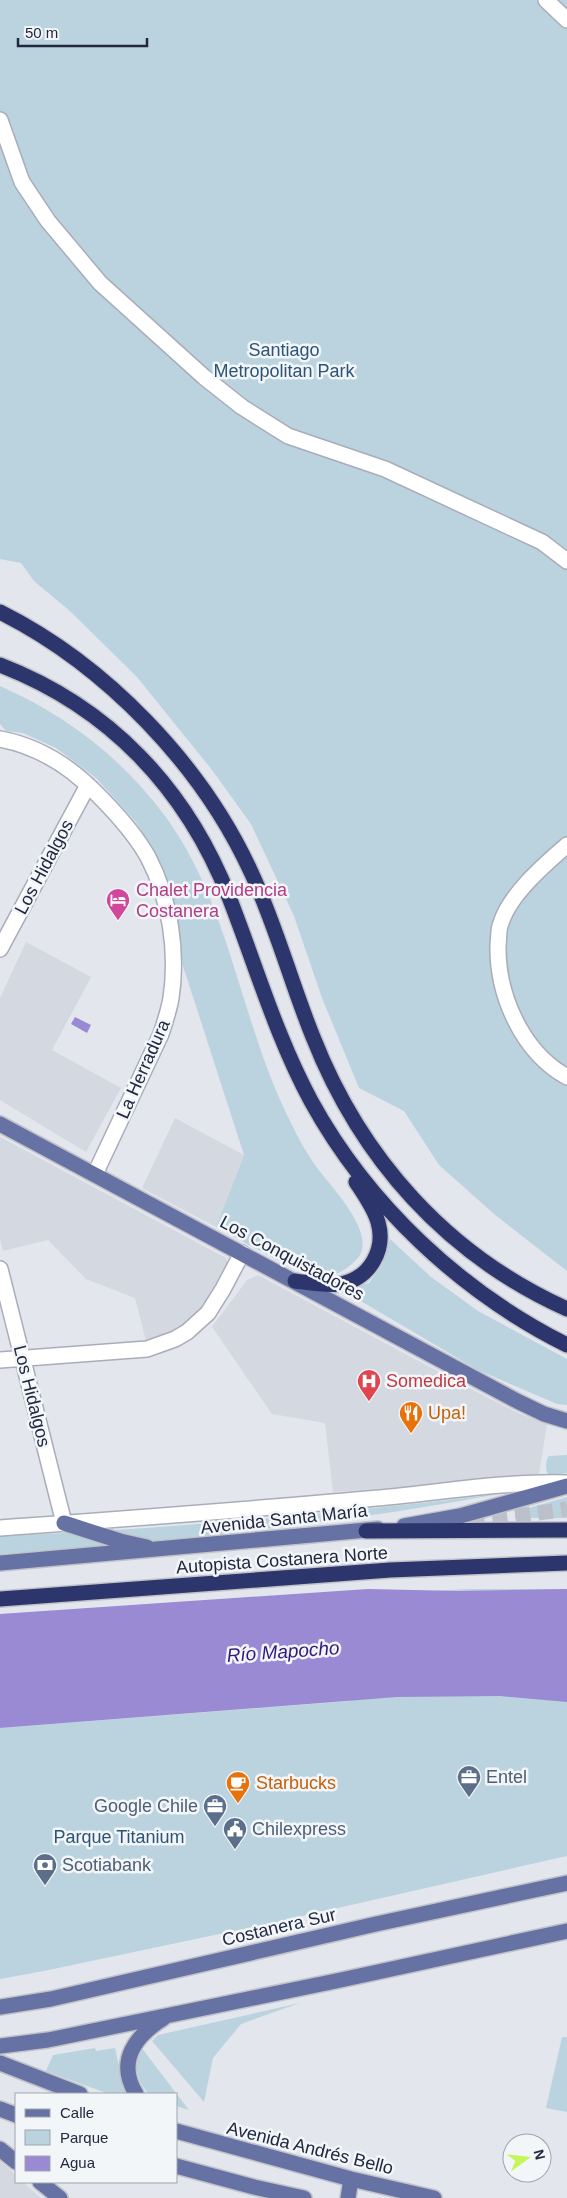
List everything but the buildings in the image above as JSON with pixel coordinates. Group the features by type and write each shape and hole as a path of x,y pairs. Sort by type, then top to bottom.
{"highway":[{"path":"0,612 71,656 127,702 169,746 210,800 251,872 313,1037 331,1079 353,1120 387,1169 426,1212 465,1246 506,1275 567,1309"},
{"path":"0,665 39,683 80,706 126,741 148,763 187,814 203,840 228,896 284,1047 337,1150 375,1214 380,1230 380,1248 372,1266 365,1273 349,1282 324,1285 295,1281"},
{"path":"324,1123 362,1177 404,1225 438,1258 502,1308 567,1345"},
{"path":"366,1531 567,1530"},
{"name":"Autopista Costanera Norte","path":"0,1599 390,1570 567,1563"},
{"path":"518,1566 567,1569"}],"main road":[{"name":"Los Conquistadores","path":"0,1124 517,1401 544,1414 567,1421"},
{"name":"Avenida Santa María","path":"0,1563 164,1550 366,1531 420,1524 460,1516 567,1484"},
{"path":"64,1523 120,1541 164,1550"},
{"name":"Costanera Sur","path":"0,2007 51,1999 376,1924 567,1883"},
{"path":"0,2046 48,2040 567,1931"},
{"path":"136,2093 127,2072 128,2058 140,2037 171,2014"},
{"path":"0,2063 77,2093"},
{"path":"0,2109 15,2115"},
{"name":"Avenida Andrés Bello","path":"179,2132 351,2179 434,2198"},
{"path":"0,2149 15,2161"},
{"path":"178,2167 304,2198"},
{"path":"348,2198 351,2179"},
{"path":"41,2183 60,2198"}],"street":[{"path":"546,0 567,20"},
{"path":"0,120 22,182 48,221 100,283 197,371 242,407 288,436 385,469 542,542 567,561"},
{"name":"La Herradura","path":"0,739 31,747 48,756 88,785 119,818 147,856 162,894 170,923 173,965 171,996 161,1034 95,1174"},
{"name":"Los Hidalgos","path":"0,950 88,785"},
{"path":"567,845 529,881 507,910 500,923 498,966 508,1003 521,1032 541,1058 567,1078"},
{"path":"0,1360 147,1349 175,1339 187,1332 208,1312 223,1289 242,1253"},
{"name":"Los Hidalgos","path":"0,1268 64,1523"},
{"name":"Avenida Santa María","path":"0,1528 421,1495 528,1482 567,1484"}],"shaded area":[{"path":"26,942 91,977 52,1050 121,1088 86,1152 0,1100 0,998"},
{"path":"175,1118 244,1155 216,1227 142,1188"},
{"path":"0,1137 226,1258 229,1266 199,1315 190,1324 161,1339 146,1341 135,1298 86,1279 48,1240 3,1251 0,1239"},
{"path":"258,1275 469,1388 520,1414 547,1424 539,1474 518,1479 333,1492 325,1423 272,1414 212,1327 247,1280"},
{"path":"0,2161 15,2174 15,2183 24,2183 41,2198 0,2198"}],"green space":[{"name":"Santiago Metropolitan Park","path":"0,0 567,0 567,1271 494,1214 439,1165 404,1111 359,1088 322,998 294,916 251,824 212,770 137,677 71,612 34,581 21,563 0,559"},
{"path":"0,686 48,710 91,740 111,757 130,775 165,816 187,851 206,888 221,927 274,1086 305,1150 341,1198 358,1225 362,1238 362,1250 356,1260 342,1271 326,1276 301,1270 270,1256 216,1227 244,1155 183,966 172,898 163,868 135,821 96,778 56,748 23,733 6,731 0,724"},
{"path":"390,1239 431,1277 478,1311 567,1359 567,1405 557,1404 478,1370 342,1290 369,1283 382,1265"},
{"path":"567,1455 567,1473 549,1476 546,1466 549,1456"},
{"path":"499,1494 375,1515 250,1531 0,1554 0,1536 250,1520"},
{"path":"567,1497 567,1518 515,1518 515,1512"},
{"name":"Parque Titanium","path":"469,1589 567,1589 567,1856 267,1924 0,1979 0,1728 350,1701 294,1598"},
{"path":"300,2003 241,2024 213,2058 204,2102 152,2041 158,2035"},
{"path":"562,2037 567,2037 567,2112 546,2108"},
{"path":"141,2047 176,2093 148,2093 138,2077 137,2060"},
{"path":"95,2048 96,2051 115,2048 123,2084 128,2093 106,2093 46,2071 53,2055"},
{"path":"178,2096 189,2110 178,2107"}],"water":[{"path":"75,1017 91,1025 87,1033 71,1024"},
{"name":"Río Mapocho","path":"368,1589 459,1591 567,1589 567,1702 500,1696 397,1697 0,1728 0,1614"}],"tunnel":[{"path":"447,1526 567,1509"}],"place":[{"name":"Chalet Providencia Costanera","path":"118,921"},
{"name":"Somedica","path":"369,1402"},
{"name":"Upa!","path":"411,1434"},
{"name":"Entel","path":"469,1798"},
{"name":"Starbucks","path":"238,1804"},
{"name":"Google Chile","path":"215,1827"},
{"name":"Chilexpress","path":"235,1850"},
{"name":"Scotiabank","path":"45,1886"}]}
